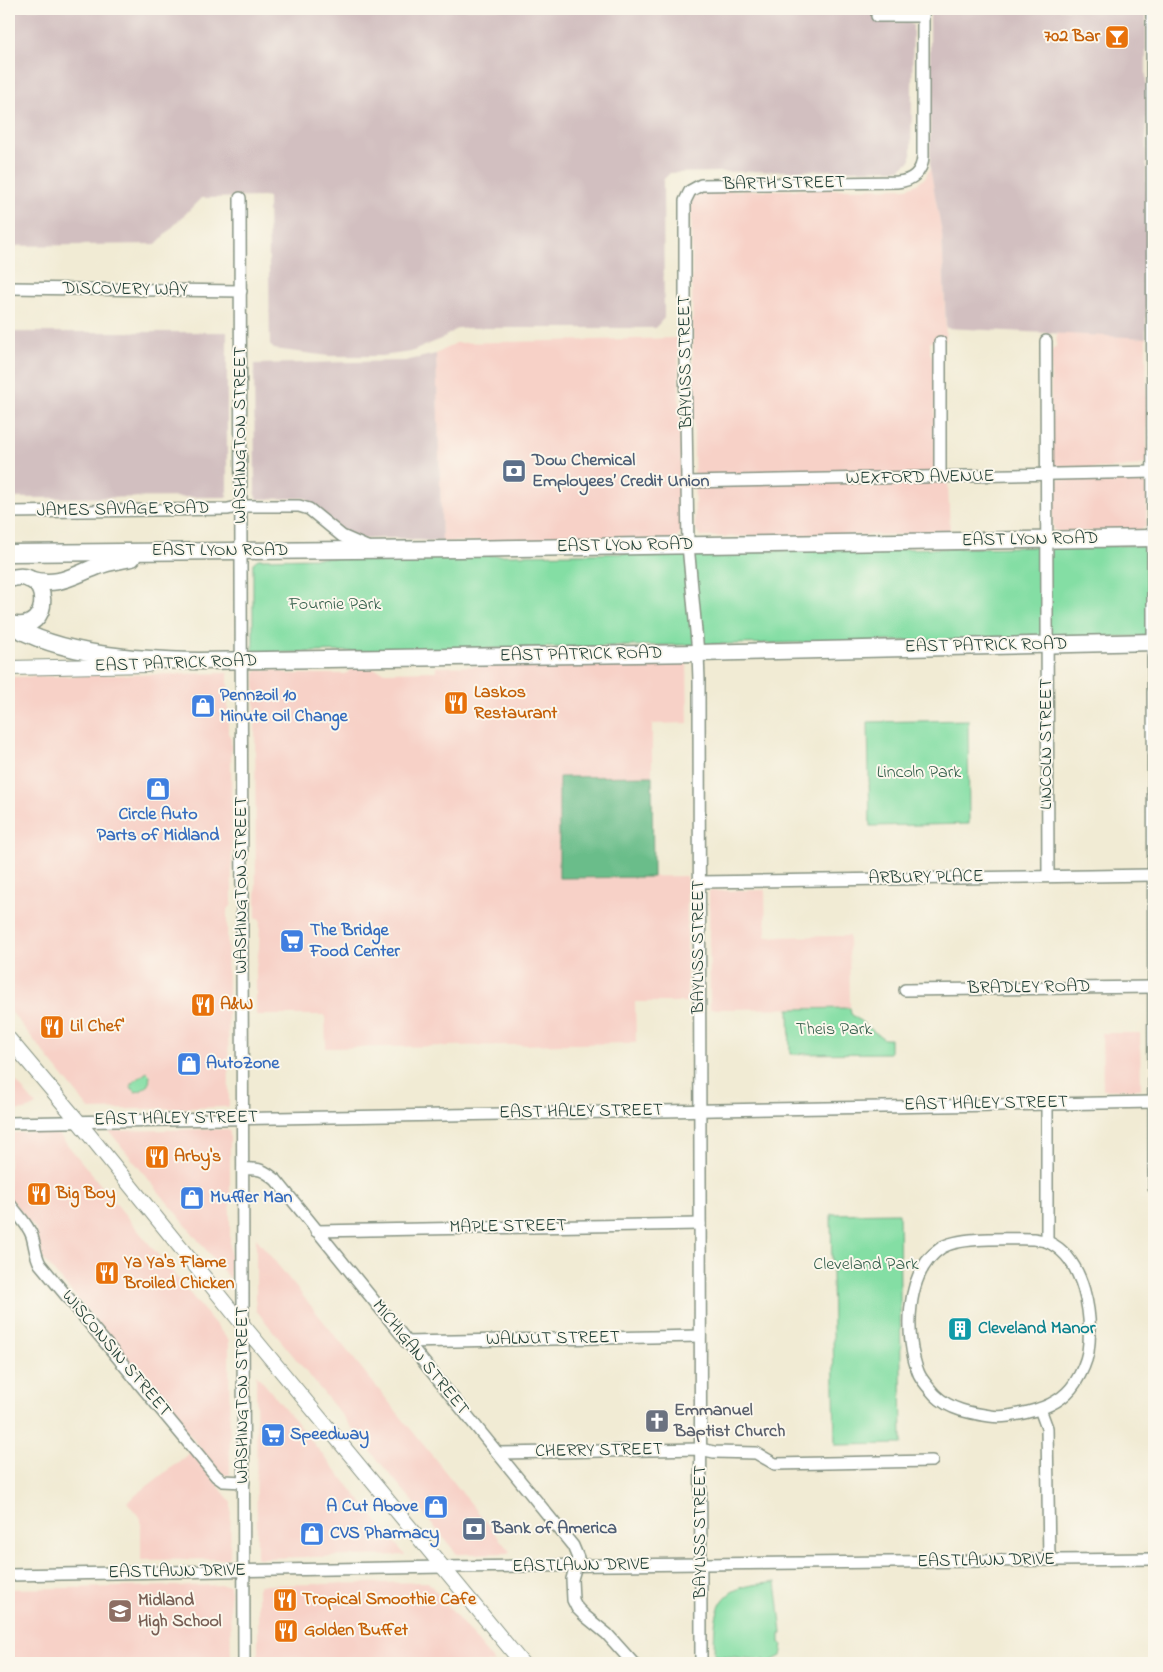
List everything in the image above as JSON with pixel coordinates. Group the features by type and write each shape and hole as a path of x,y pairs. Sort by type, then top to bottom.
{"highway":[{"name":"EAST LYON ROAD","path":"9,553 373,550 1154,538"},
{"path":"9,579 18,577 40,582 55,582 102,565 156,551"},
{"path":"9,624 25,625 34,620 40,612 43,603 41,593 36,584 28,578"},
{"path":"9,624 54,643 89,652 200,662"},
{"name":"EAST PATRICK ROAD","path":"200,662 1154,642"}],"main road":[{"name":"EAST PATRICK ROAD","path":"9,668 200,662"},
{"path":"9,1039 522,1663"}],"street":[{"path":"1152,9 1154,1188"},
{"path":"877,16 923,12"},
{"name":"BARTH STREET","path":"684,231 687,196 693,188 702,185 897,182 905,181 918,173 924,157 923,12"},
{"name":"WASHINGTON STREET","path":"240,198 244,1663"},
{"name":"BAYLISS STREET","path":"684,231 688,545 698,653 701,1663"},
{"name":"DISCOVERY WAY","path":"9,288 241,291"},
{"name":"LINCOLN STREET","path":"1046,341 1048,876"},
{"path":"940,342 940,477"},
{"name":"WEXFORD AVENUE","path":"688,482 1154,472"},
{"name":"JAMES SAVAGE ROAD","path":"9,512 228,509 241,506 299,506 310,509 342,536 373,550"},
{"name":"ARBURY PLACE","path":"699,882 1153,875"},
{"name":"BRADLEY ROAD","path":"905,990 1154,987"},
{"name":"EAST HALEY STREET","path":"9,1123 1154,1102"},
{"path":"1047,1103 1047,1241"},
{"name":"MICHIGAN STREET","path":"243,1169 257,1168 276,1180 573,1546 578,1556 576,1566"},
{"name":"WISCONSIN STREET","path":"9,1203 28,1226 33,1237 36,1257 40,1264 216,1476 223,1481 244,1482"},
{"name":"MAPLE STREET","path":"316,1231 700,1224"},
{"path":"1034,1239 1047,1241 1063,1252 1074,1266 1081,1280 1086,1303 1088,1354 1082,1371 1074,1385 1063,1397 1049,1406 1009,1416 994,1417 963,1411 939,1399 920,1375 915,1359 910,1312 914,1287 927,1262 940,1248 952,1242 1034,1239"},
{"name":"WALNUT STREET","path":"406,1342 700,1336"},
{"path":"1040,1409 1047,1428 1048,1560"},
{"name":"CHERRY STREET","path":"498,1453 700,1449 714,1452 756,1453 776,1464 932,1461"},
{"name":"EASTLAWN DRIVE","path":"9,1574 1154,1559"},
{"path":"576,1566 572,1579 573,1600 585,1616 607,1634 633,1663"}],"shaded area":[{"path":"9,9 877,9 878,22 908,22 913,25 911,160 900,169 670,173 663,180 664,318 655,328 458,328 443,338 411,352 382,356 329,356 274,349 270,345 268,197 201,198 156,244 9,246"},
{"path":"930,9 1146,9 1146,338 946,328 942,233 930,168"},
{"path":"930,168 942,233 946,341 930,342 930,353 935,360 935,466 932,472 932,482 948,482 950,534 701,537 695,528 691,198 694,193 699,191 907,188 917,184 926,177"},
{"path":"9,332 227,332 227,497 9,498"},
{"path":"1057,333 1146,338 1146,464 1122,468 1055,469 1052,467 1051,353 1056,347"},
{"path":"678,338 682,528 675,539 442,542 436,354 456,343"},
{"path":"436,354 442,542 396,538 359,539 341,532 306,498 257,499 255,495 254,364 405,361"},
{"path":"1117,478 1145,480 1147,485 1146,526 1141,530 1059,532 1054,530 1053,482 1060,479"},
{"path":"687,662 688,723 652,724 652,776 559,778 559,878 687,876 687,1002 635,1002 636,1043 326,1048 325,1015 256,1015 256,967 260,919 256,919 255,673 258,670 275,670 290,674 344,674 352,668 369,668 386,672 436,671 436,667"},
{"path":"228,673 228,733 231,738 232,901 231,906 227,910 229,1105 228,1107 90,1110 9,1009 9,677"},
{"path":"765,890 766,937 849,936 850,1008 710,1009 709,891"},
{"path":"1102,1033 1140,1033 1141,1089 1103,1090"},
{"path":"9,1073 36,1105 26,1110 9,1111"},
{"path":"227,1129 230,1132 230,1279 109,1131"},
{"path":"57,1132 229,1341 230,1475 221,1473 89,1312 42,1258 36,1230 9,1197 9,1133"},
{"path":"256,1238 512,1553 457,1554 256,1310"},
{"path":"256,1374 277,1399 405,1555 257,1558"},
{"path":"191,1452 231,1502 230,1556 227,1559 141,1560 141,1519 127,1502"},
{"path":"428,1582 495,1663 258,1663 259,1585"},
{"name":"Midland High School","path":"230,1585 231,1663 9,1663 9,1589"}],"green space":[{"name":"Fournie Park","path":"1154,545 1154,636 257,653 253,651 253,563 258,559"},
{"name":"Lincoln Park","path":"968,720 969,824 870,826 868,722"},
{"path":"652,776 653,877 559,878 559,777"},
{"name":"Theis Park","path":"850,1008 851,1014 884,1039 890,1039 890,1053 790,1054 789,1009"},
{"path":"147,1072 150,1075 149,1085 135,1092 131,1087 132,1083"},
{"name":"Cleveland Park","path":"899,1213 902,1444 835,1445 831,1214"},
{"path":"776,1582 782,1633 780,1634 780,1643 783,1646 781,1656 767,1663 765,1660 714,1655 715,1625 724,1599 731,1592 741,1588"}],"place":[{"name":"702 Bar","path":"1117,37"},
{"name":"Dow Chemical Employees’ Credit Union","path":"514,471"},
{"name":"Laskos Restaurant","path":"456,703"},
{"name":"Pennzoil 10 Minute Oil Change","path":"203,706"},
{"name":"Circle Auto Parts of Midland","path":"158,789"},
{"name":"The Bridge Food Center","path":"292,941"},
{"name":"A&W","path":"203,1005"},
{"name":"Lil Chef'","path":"52,1027"},
{"name":"AutoZone","path":"189,1064"},
{"name":"Arby's","path":"157,1157"},
{"name":"Big Boy","path":"39,1194"},
{"name":"Muffler Man","path":"192,1198"},
{"name":"Ya Ya's Flame Broiled Chicken","path":"107,1273"},
{"name":"Cleveland Manor","path":"960,1329"},
{"name":"Emmanuel Baptist Church","path":"657,1421"},
{"name":"Speedway","path":"273,1435"},
{"name":"A Cut Above","path":"436,1507"},
{"name":"Bank of America","path":"474,1529"},
{"name":"CVS Pharmacy","path":"312,1534"},
{"name":"Tropical Smoothie Cafe","path":"285,1600"},
{"name":"Midland High School","path":"120,1611"},
{"name":"Golden Buffet","path":"286,1631"}]}
